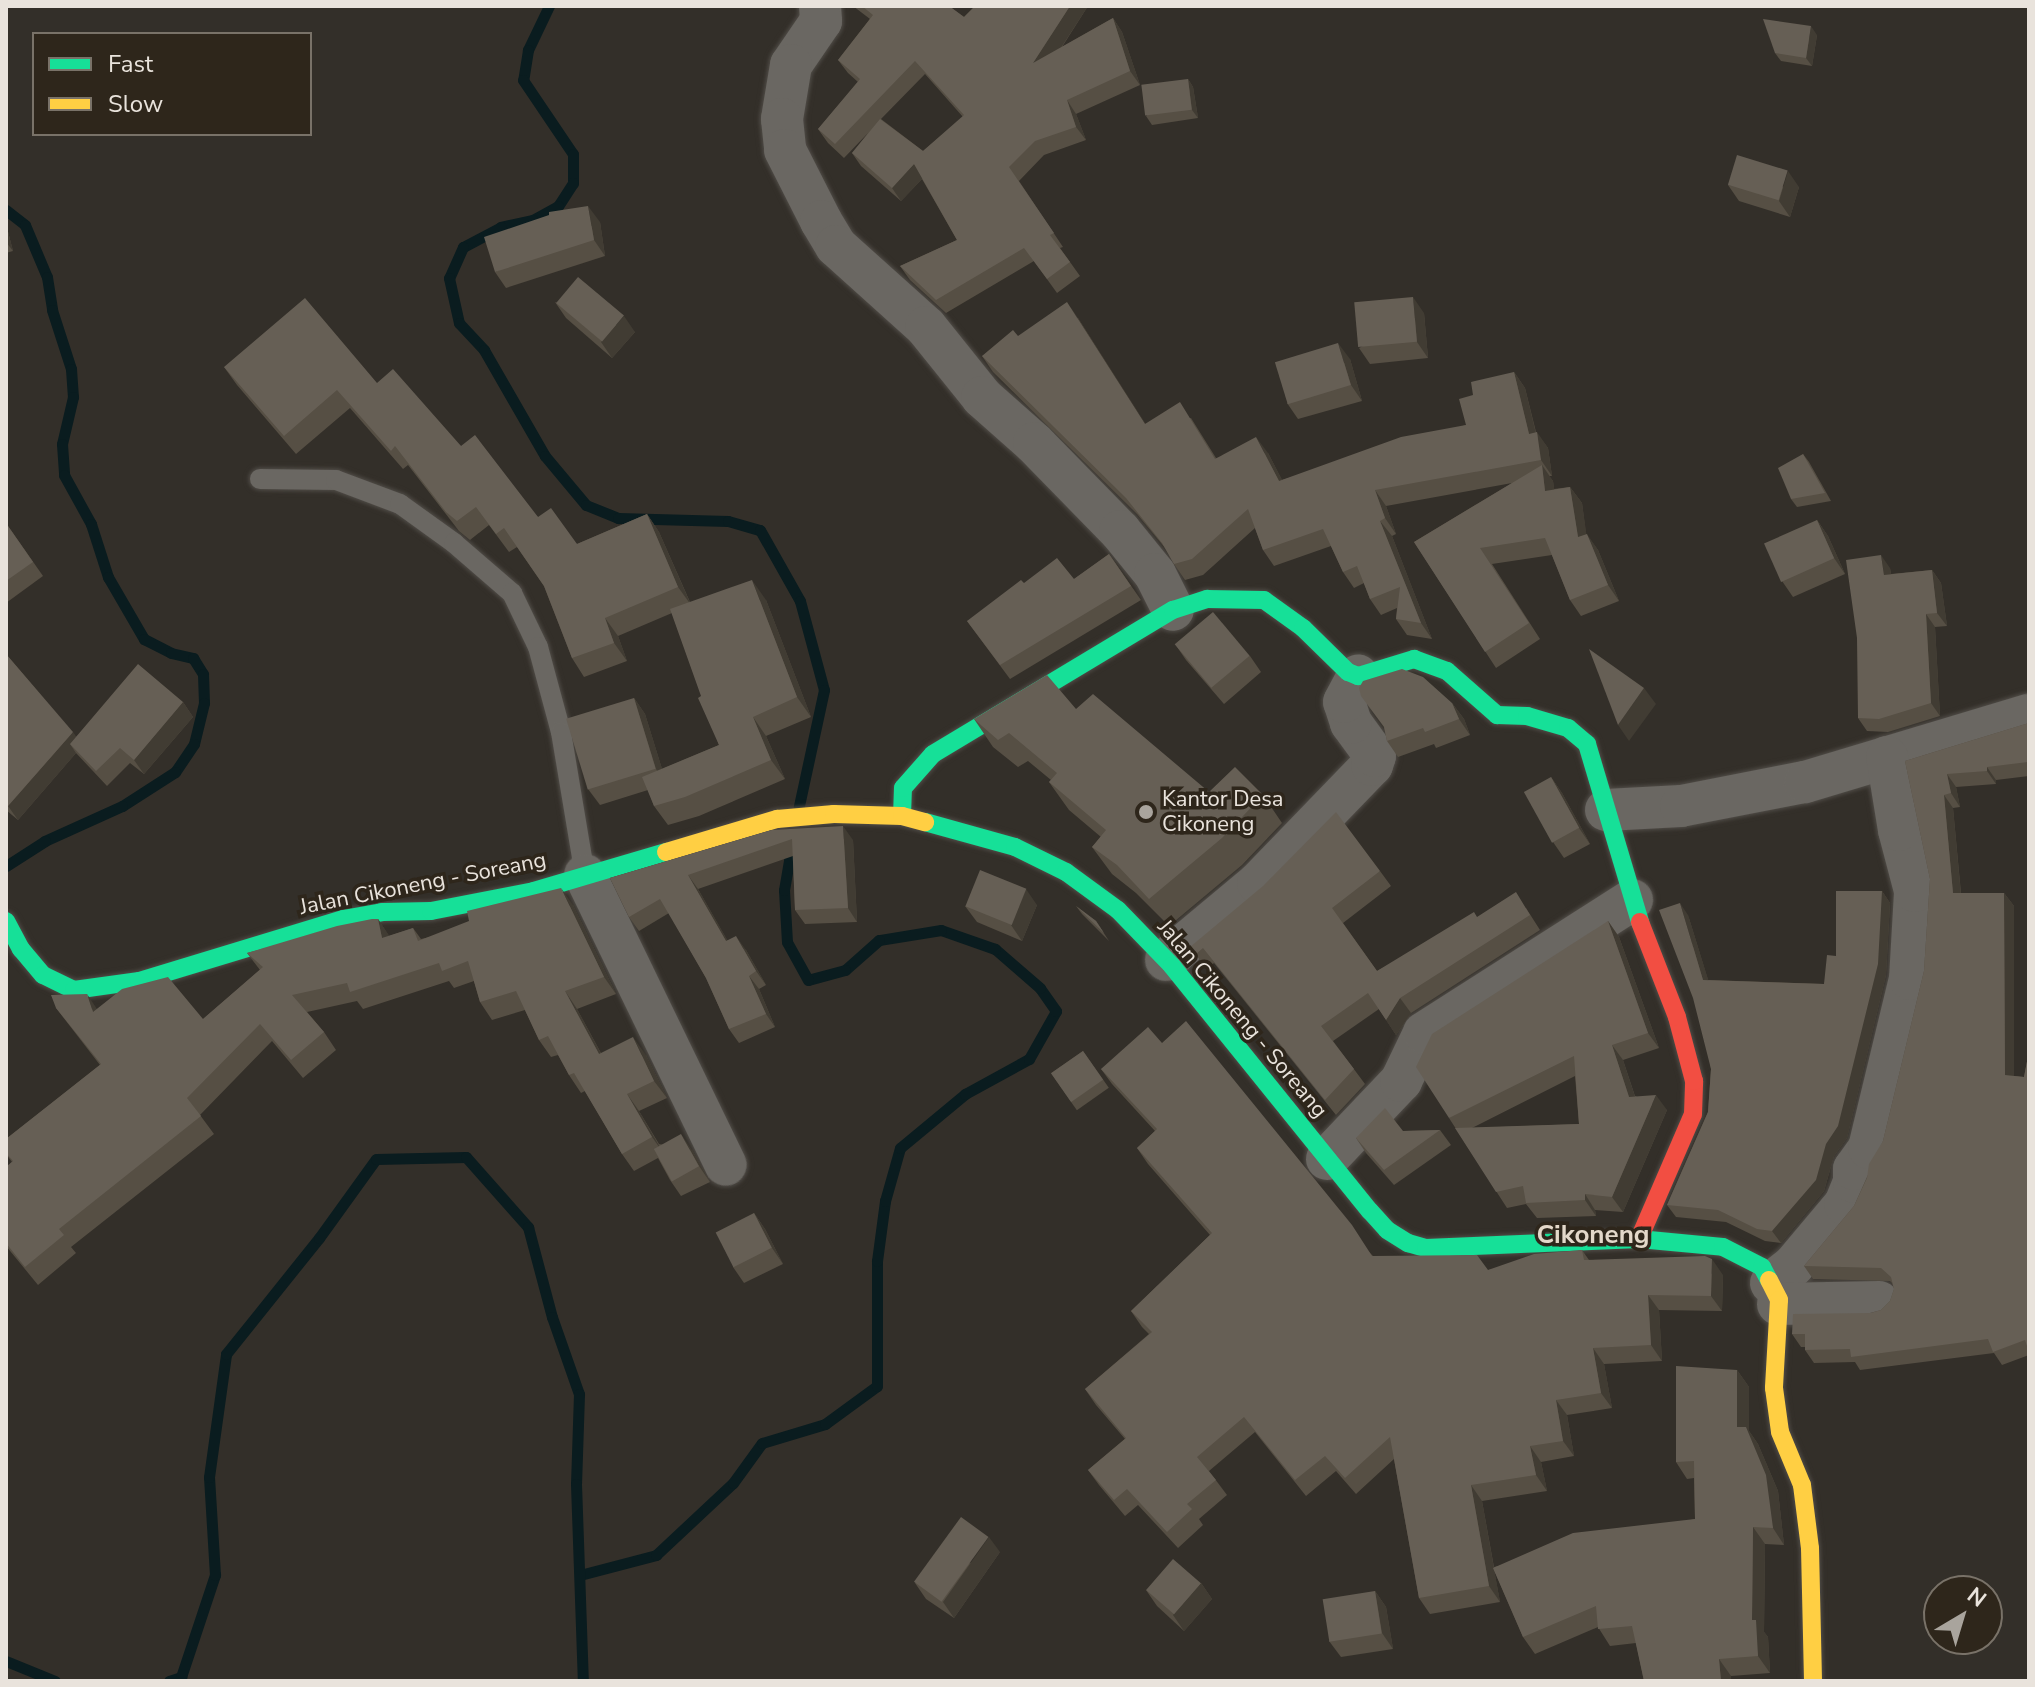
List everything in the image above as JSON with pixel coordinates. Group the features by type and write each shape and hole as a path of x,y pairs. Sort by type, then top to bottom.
{"street":[{"path":"820,6 821,21 791,65 782,119 785,150 821,221 836,246 926,327 982,397 1034,443 1120,531 1155,574 1173,610"},
{"path":"902,816 903,788 933,754 1173,610 1207,599 1264,600 1312,636 1348,672 1358,676 1414,659 1447,671 1497,715 1527,716 1568,728 1587,744 1632,900 1677,1017 1694,1081 1693,1114 1639,1239"},
{"path":"1166,960 1258,883 1372,765 1375,756 1351,723 1344,702 1358,676"},
{"path":"1606,810 1681,806 1805,782 2029,715"},
{"path":"1813,1681 1810,1548 1802,1485 1780,1432 1774,1388 1775,1293 1845,1204 1854,1182 1854,1169 1869,1148 1910,979 1915,891 1899,830 1887,757"},
{"name":"Jalan Cikoneng - Soreang","path":"6,921 21,949 43,975 58,985 85,989 139,981 343,919 382,912 431,911 534,891 777,819 834,814 902,816 1015,847 1066,872 1118,910 1166,960 1387,1230 1408,1243 1426,1248 1639,1239 1723,1247 1762,1267 1775,1293"},
{"path":"585,875 726,1165"},
{"path":"1327,1159 1401,1081 1424,1033 1632,900"},
{"path":"1775,1293 1879,1302"}],"lane":[{"path":"260,479 336,480 400,504 454,543 512,593 538,647 561,732 585,875"}],"building":[{"path":"862,6 949,6 964,17 975,6 1070,6 1033,63 1113,18 1130,71 1067,100 1076,127 1035,141 1009,167 1070,262 1047,279 1024,248 936,300 900,266 957,240 914,164 892,188 852,153 880,119 923,151 964,115 915,61 835,144 818,129 860,79 838,60 873,15"},
{"path":"1763,19 1811,26 1806,58 1775,53"},
{"path":"1188,79 1192,110 1145,115 1141,85"},
{"path":"1737,155 1788,170 1779,200 1728,185"},
{"path":"588,206 594,240 495,272 484,237 549,215 549,212"},
{"path":"578,277 624,316 602,342 556,303"},
{"path":"1413,297 1417,342 1358,347 1354,302"},
{"path":"305,298 377,383 393,369 461,446 475,435 538,517 551,508 577,544 647,514 678,587 605,618 614,643 572,658 544,586 504,528 496,534 476,507 457,521 446,512 395,446 391,451 337,390 284,436 224,367"},
{"path":"1067,302 1145,424 1180,402 1215,459 1256,437 1279,481 1401,437 1466,425 1459,399 1473,395 1471,382 1514,372 1529,434 1537,432 1541,460 1375,490 1385,518 1380,521 1421,623 1396,619 1400,587 1370,599 1357,566 1343,572 1323,529 1263,550 1248,509 1192,559 1174,564 1162,543 1126,498 982,356 1013,330 1018,336"},
{"path":"1338,343 1351,385 1288,404 1275,362"},
{"path":"1803,454 1825,493 1791,499 1778,468"},
{"path":"1542,465 1545,491 1570,487 1578,537 1587,534 1608,585 1570,600 1545,538 1480,548 1529,623 1485,652 1414,542"},
{"path":"1817,520 1834,558 1781,582 1764,544"},
{"path":"8,526 33,562 6,581 6,528"},
{"path":"1109,554 1131,586 1000,665 967,621 1021,580 1024,583 1057,558 1074,579"},
{"path":"1881,555 1884,575 1932,570 1937,613 1926,614 1931,703 1879,719 1858,718 1857,638 1846,560"},
{"path":"752,580 797,697 753,717 771,760 685,797 654,806 642,777 719,745 698,698 701,696 670,609"},
{"path":"1213,612 1250,656 1211,688 1175,644"},
{"path":"1589,649 1644,688 1618,725"},
{"path":"6,654 73,732 8,806 6,804"},
{"path":"138,664 183,702 134,760 120,748 96,771 70,744"},
{"path":"1402,669 1423,677 1452,703 1459,719 1425,732 1423,728 1387,741 1384,727 1361,696 1359,688 1363,681"},
{"path":"1047,675 1076,709 1093,694 1209,792 1235,767 1263,795 1222,838 1149,899 1117,865 1092,847 1106,830 1049,782 1057,773 1009,733 998,740 974,719"},
{"path":"634,698 656,769 588,790 566,719"},
{"path":"2029,723 2029,762 1987,767 1987,771 1947,774 1951,793 1944,795 1953,893 2004,893 2005,1075 2024,1077 2029,1051 2029,1352 2025,1340 1993,1352 1988,1339 1851,1357 1850,1349 1805,1350 1805,1334 1792,1334 1793,1314 1871,1313 1881,1310 1890,1301 1894,1289 1891,1277 1881,1268 1804,1266 1854,1206 1867,1178 1869,1164 1883,1141 1924,971 1930,879 1905,761"},
{"path":"1551,777 1579,828 1552,843 1524,792"},
{"path":"1336,812 1380,871 1332,908 1377,971 1474,912 1477,917 1516,892 1530,915 1400,998 1386,1020 1368,993 1321,1026 1354,1069 1325,1100 1203,948 1196,954 1190,947 1263,886"},
{"path":"843,826 848,908 795,910 792,839 688,875 726,941 736,936 756,971 749,976 766,1014 729,1029 706,978 660,899 629,917 610,878 772,830"},
{"path":"980,870 1026,889 1012,925 965,906"},
{"path":"561,888 604,977 565,991 599,1054 633,1037 654,1081 627,1094 652,1137 622,1154 574,1073 569,1075 548,1036 539,1040 516,991 480,1002 468,961 442,971 439,963 350,992 347,983 292,995 324,1032 291,1060 260,1024 187,1098 201,1116 59,1229 64,1235 25,1267 6,1243 6,1167 13,1161 6,1153 6,1139 101,1064 56,1008 51,995 87,994 93,1012 122,989 168,977 203,1019 263,967 247,953 337,926 372,919 378,919 382,938 413,928 418,941 469,921 467,911"},
{"path":"1836,891 1882,891 1878,964 1838,1126 1826,1144 1816,1180 1772,1231 1757,1229 1718,1210 1667,1205 1708,1112 1711,1069 1693,998 1659,910 1680,903 1703,980 1824,984 1827,955 1836,956"},
{"path":"1076,906 1096,921 1104,933"},
{"path":"1608,921 1648,1033 1612,1045 1629,1097 1656,1095 1612,1197 1585,1194 1585,1200 1526,1203 1523,1186 1496,1192 1455,1128 1579,1124 1574,1056 1449,1118 1416,1067 1432,1034"},
{"path":"1186,1021 1352,1225 1372,1256 1477,1255 1488,1270 1534,1254 1582,1250 1584,1260 1705,1256 1712,1259 1711,1296 1648,1295 1651,1345 1593,1348 1601,1393 1556,1400 1563,1441 1530,1446 1536,1475 1471,1485 1489,1586 1419,1598 1390,1437 1345,1478 1325,1456 1295,1480 1244,1417 1197,1457 1216,1480 1187,1504 1192,1509 1167,1532 1127,1489 1114,1500 1088,1470 1126,1438 1085,1389 1152,1332 1131,1311 1212,1233 1137,1148 1157,1129 1101,1069 1148,1027 1162,1043"},
{"path":"1083,1051 1103,1080 1071,1102 1051,1073"},
{"path":"1385,1108 1403,1131 1440,1130 1384,1170 1356,1138"},
{"path":"681,1134 699,1166 672,1181 654,1149"},
{"path":"754,1213 772,1248 733,1267 716,1233"},
{"path":"1676,1366 1737,1370 1737,1427 1746,1427 1766,1475 1773,1528 1753,1527 1752,1620 1756,1620 1758,1656 1719,1659 1721,1681 1644,1681 1632,1626 1598,1629 1596,1606 1523,1637 1493,1568 1573,1533 1695,1519 1694,1461 1676,1462"},
{"path":"961,1517 989,1537 941,1602 914,1582"},
{"path":"1173,1559 1201,1583 1174,1614 1146,1590"},
{"path":"1375,1591 1382,1633 1329,1642 1323,1599"}],"waterway":[{"path":"549,6 528,50 523,80 573,154 573,183 558,206 533,220 501,227 463,247 449,278 459,323 484,350 545,456 586,505 618,518 728,521 760,530 800,601 824,690 799,806"},
{"path":"6,210 25,225 47,277 52,310 71,369 73,397 62,444 64,475 91,524 108,577 144,639 171,653 193,658 203,674 204,703 194,744 175,772 122,806 45,841 6,866"},
{"path":"580,1575 656,1555 733,1483 762,1443 825,1424 877,1386 877,1261 885,1201 900,1148 965,1094 1029,1059 1056,1011 1040,988 995,949 941,930 879,940 845,970 808,980 787,942 784,890 792,843"},
{"path":"169,1681 181,1677 215,1575 209,1477 226,1354 319,1238 376,1159 466,1157 528,1227 552,1317 579,1394 576,1484 583,1681"},
{"path":"6,1661 55,1681"}],"traffic: fast":[{"path":"902,816 903,788 933,754 1173,610 1207,599 1264,600 1303,628 1348,672 1358,676 1414,659 1447,671 1497,715 1527,716 1568,728 1587,744 1640,922"},
{"path":"925,822 1015,847 1066,872 1118,910 1172,966 1370,1211 1387,1230 1408,1243 1426,1248 1639,1239 1723,1247 1762,1267 1769,1280"},
{"path":"6,921 21,949 43,975 74,990 139,981 343,919 382,912 431,911 534,891 666,852"}],"traffic: slow":[{"path":"666,852 777,819 834,814 902,816 925,822"},
{"path":"1769,1280 1779,1300 1774,1388 1780,1432 1802,1485 1810,1548 1813,1681"}],"traffic: jam":[{"path":"1639,1239 1693,1114 1694,1081 1677,1017 1640,922"}],"place":[{"name":"Kantor Desa Cikoneng","path":"1146,812"}],"district":[{"name":"Cikoneng","path":"1593,1235"}]}
